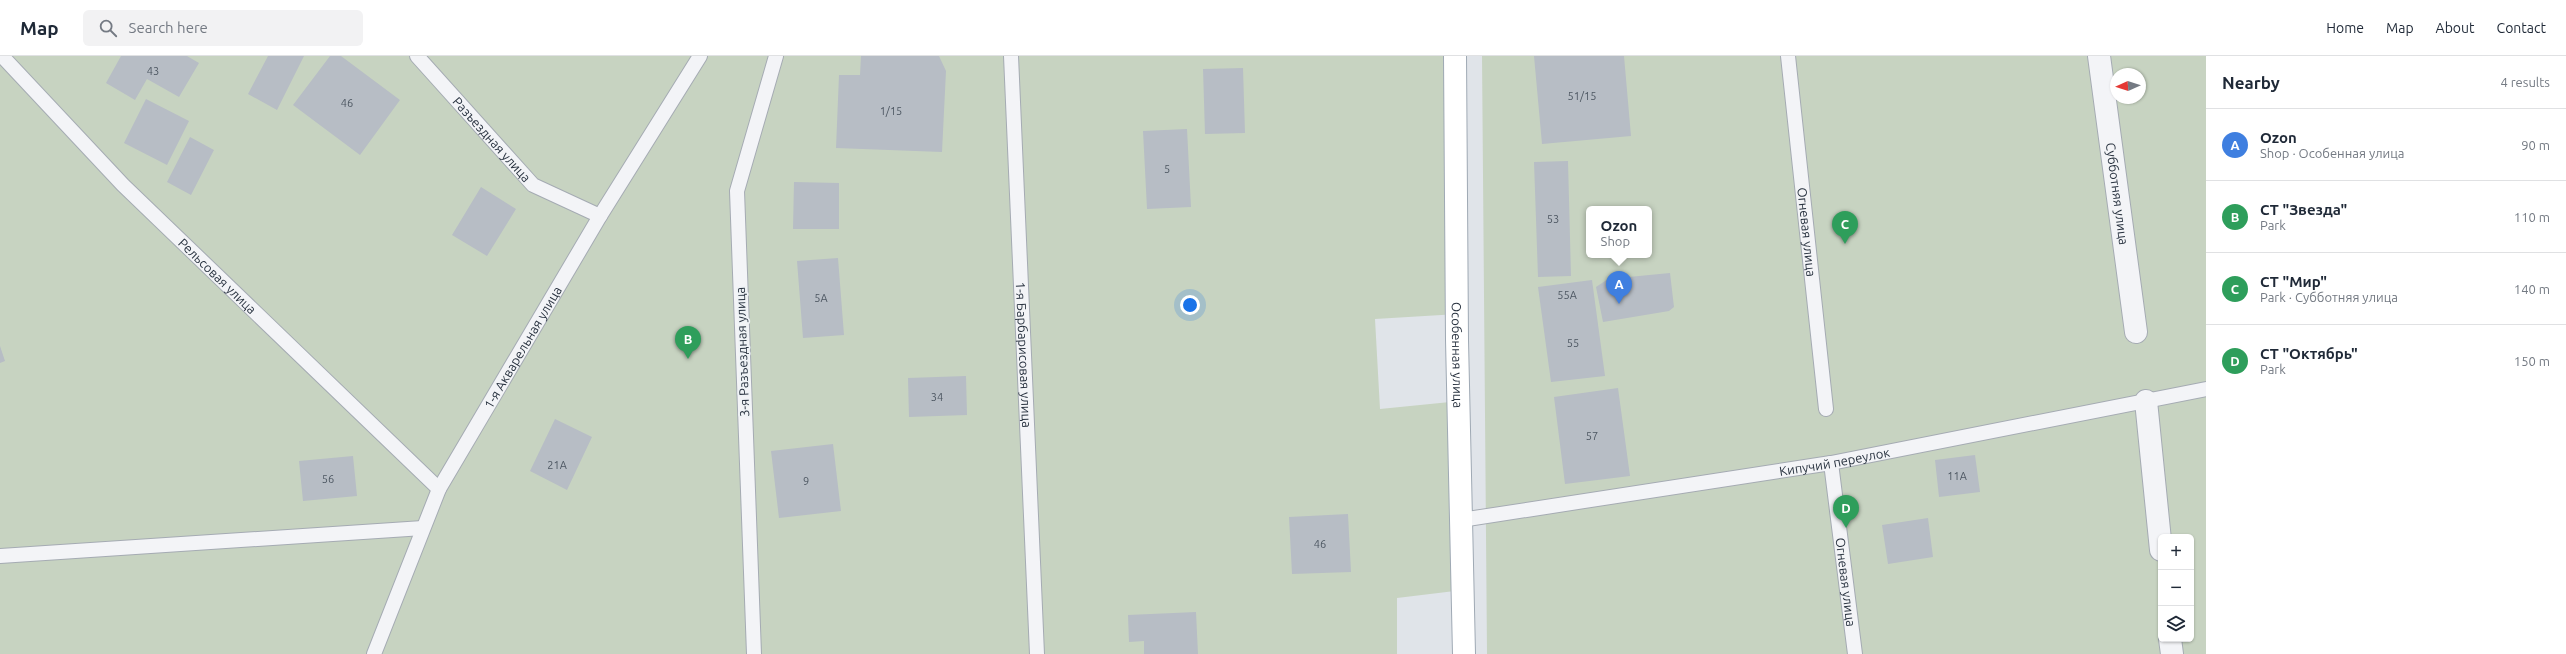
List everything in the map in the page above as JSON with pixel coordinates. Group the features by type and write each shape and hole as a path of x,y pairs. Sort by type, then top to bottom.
{"main road":[{"name":"Особенная улица","path":"1455,56 1464,654"}],"street":[{"name":"Субботняя улица","path":"2099,56 2136,332"},
{"path":"2146,401 2159,534"},
{"path":"2170,642 2172,654"}],"lane":[{"name":"Рельсовая улица","path":"2,56 123,185 439,489"},
{"name":"Разъездная улица","path":"417,56 533,185 600,216"},
{"name":"1-я Акварельная улица","path":"374,654 439,489 600,216 700,56"},
{"name":"3-я Разъездная улица","path":"754,654 736,190 776,56"},
{"name":"1-я Барбарисовая улица","path":"1011,56 1037,654"},
{"name":"Огневая улица","path":"1788,56 1826,409"},
{"name":"Кипучий переулок","path":"1461,520 1831,462 2206,389"},
{"name":"Огневая улица","path":"1831,462 1855,654"},
{"path":"0,556 423,528"}],"green space":[{"path":"0,56 1454,56 1458,314 1375,319 1380,409 1470,400 1463,590 1397,598 1397,654 0,654"},
{"path":"1482,56 2206,56 2206,654 1487,654"}],"building":[{"path":"121,56 187,56 199,63 179,97 147,79 135,100 106,83"},
{"path":"268,56 304,56 277,110 248,94"},
{"path":"330,56 341,56 400,100 360,155 293,105"},
{"path":"861,56 939,56 946,71 942,152 836,148 839,75 860,75"},
{"path":"1534,56 1624,56 1631,136 1542,144"},
{"path":"1243,68 1245,133 1205,134 1203,69"},
{"path":"146,99 189,121 167,165 124,143"},
{"path":"1187,129 1191,207 1147,209 1143,131"},
{"path":"190,137 214,150 191,195 167,182"},
{"path":"1568,161 1571,276 1538,277 1534,162"},
{"path":"794,182 839,183 839,229 793,229"},
{"path":"481,187 516,209 487,256 452,235"},
{"path":"838,258 844,335 803,338 797,261"},
{"path":"1670,273 1674,307 1669,311 1603,322 1596,287 1608,279"},
{"path":"1592,280 1605,376 1551,382 1538,287"},
{"path":"0,346 5,361 0,363"},
{"path":"966,376 967,415 909,417 908,378"},
{"path":"1618,388 1630,476 1565,484 1554,397"},
{"path":"555,419 592,437 567,490 530,471"},
{"path":"833,444 841,511 779,518 771,451"},
{"path":"1975,455 1980,492 1939,497 1935,460"},
{"path":"353,456 357,496 303,501 299,461"},
{"path":"1348,514 1351,572 1292,574 1289,517"},
{"path":"1928,518 1933,557 1888,564 1882,525"},
{"path":"1196,612 1198,654 1144,654 1144,641 1129,642 1128,615"}],"place":[{"name":"СТ \"Мир\"","path":"1845,244"},
{"name":"Ozon","path":"1619,304"},
{"name":"СТ \"Звезда\"","path":"688,359"},
{"name":"СТ \"Октябрь\"","path":"1846,528"}]}
